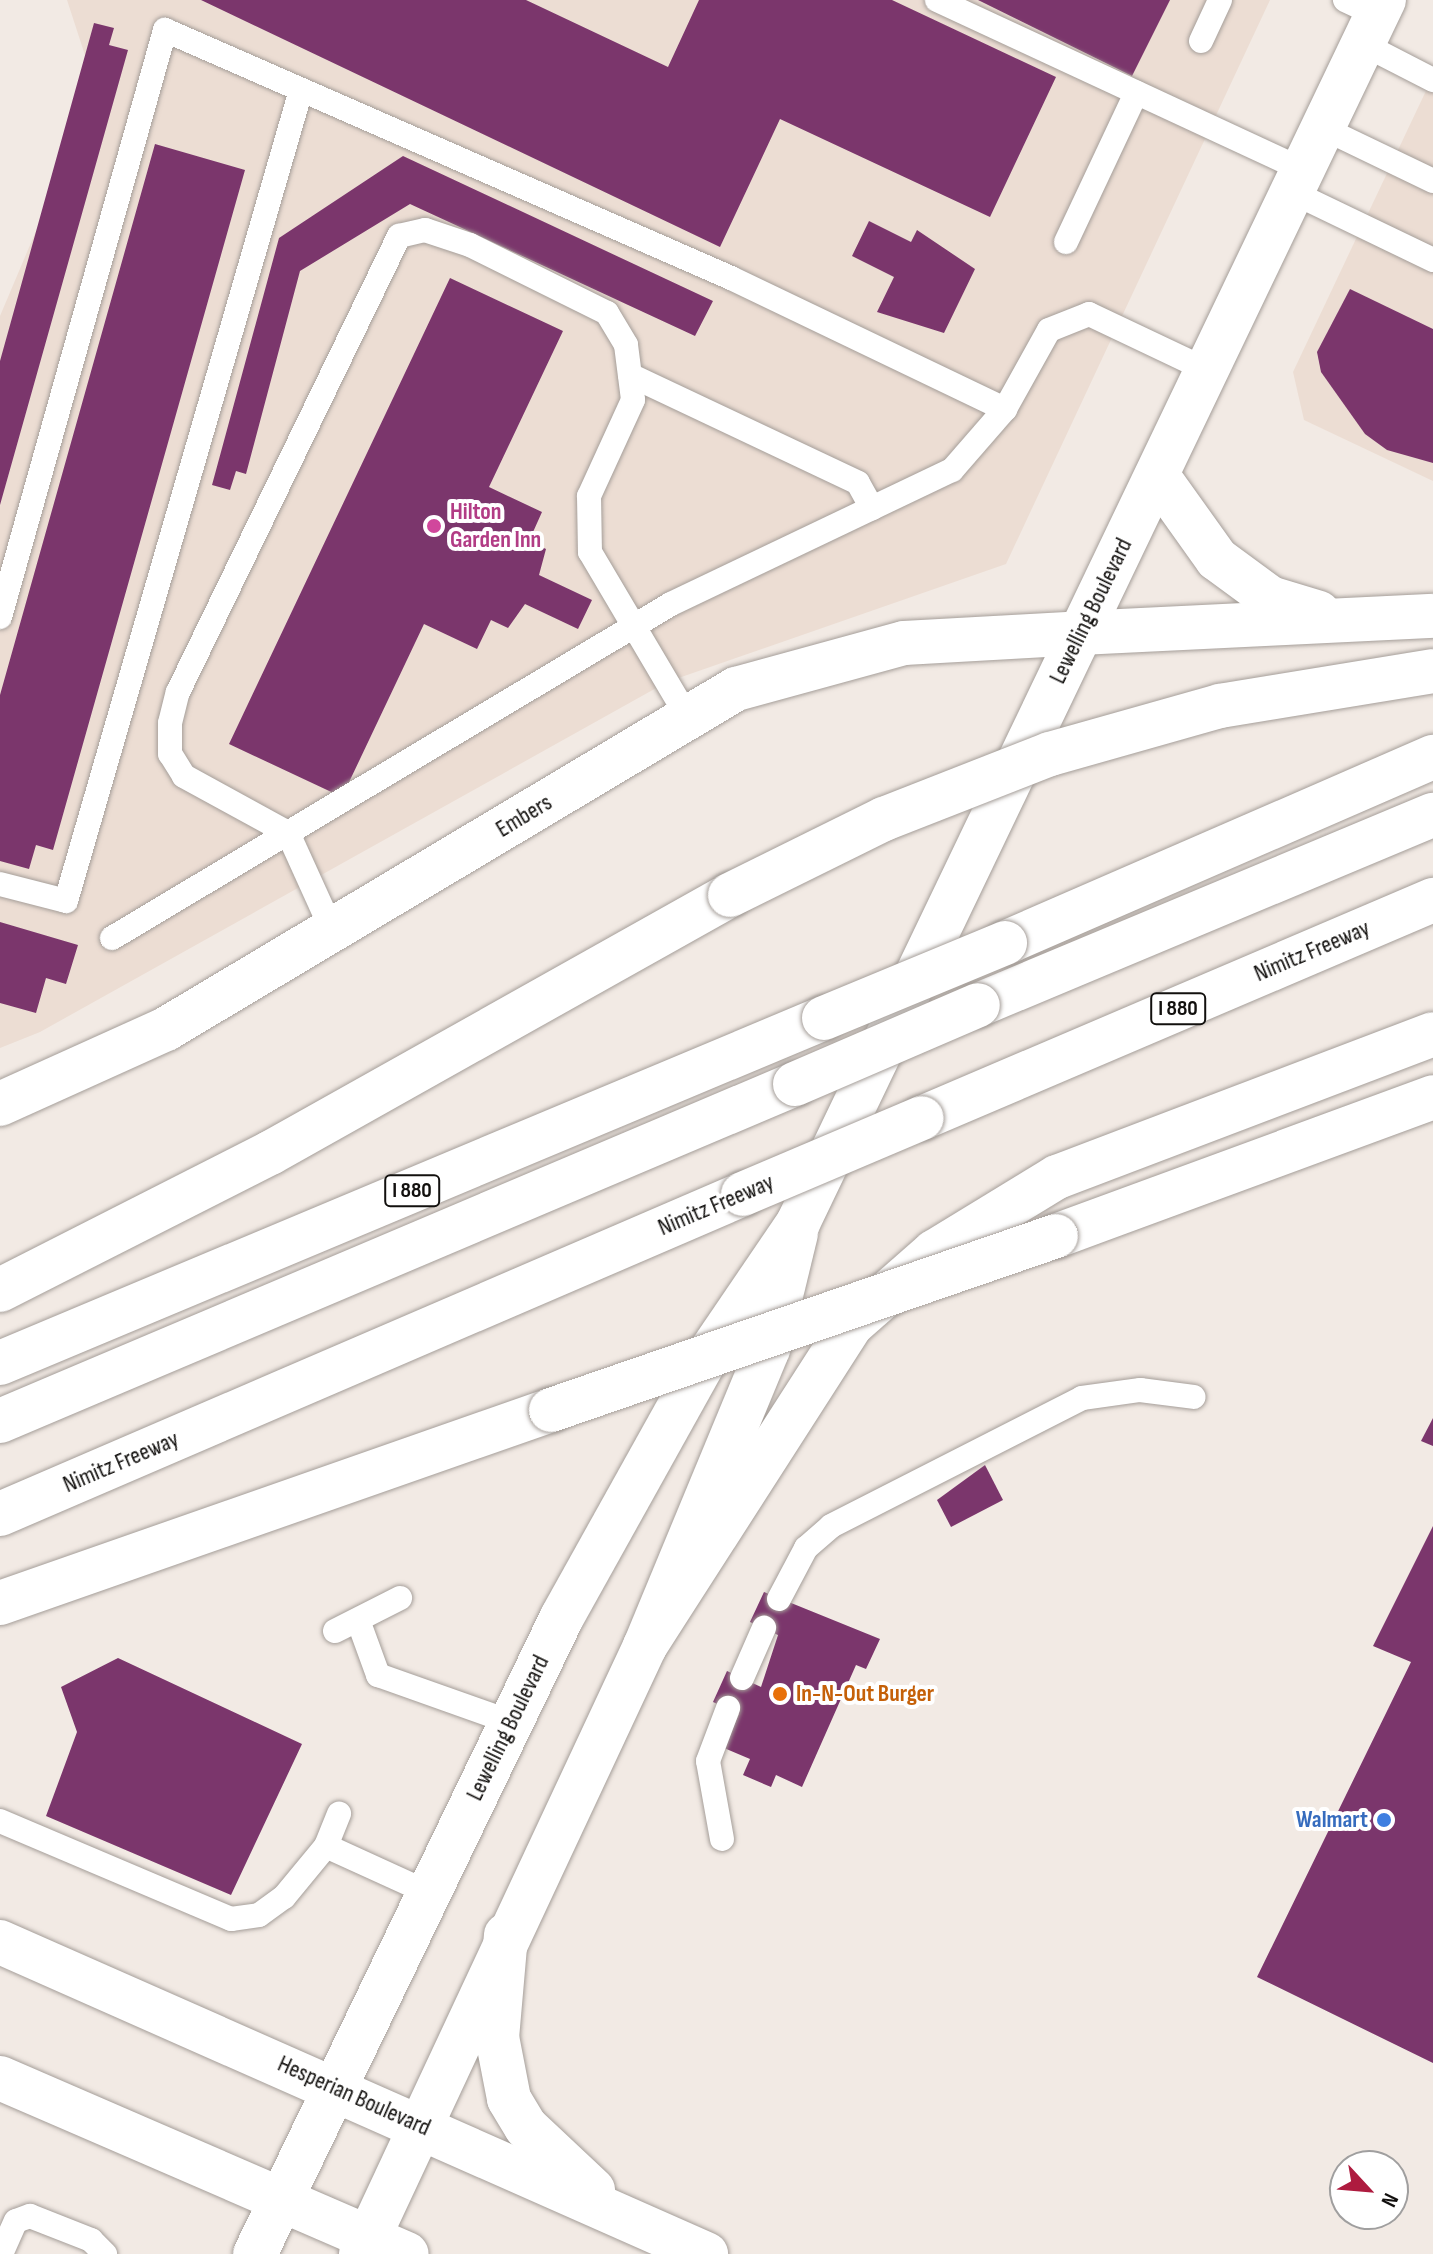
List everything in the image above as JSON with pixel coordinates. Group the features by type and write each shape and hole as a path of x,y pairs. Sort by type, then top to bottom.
{"main road":[{"name":"Lewelling Boulevard","path":"255,2254 511,1722 623,1502 798,1223 1323,128 1367,15"},
{"path":"1157,475 1217,559 1270,598 1344,620"},
{"name":"Embers","path":"0,1104 166,1029 736,689 847,653 904,643 1433,616"},
{"path":"0,1290 270,1153 730,895 884,819 1050,754 1220,706 1433,671"},
{"name":"I 880","path":"0,1363 1005,943 1433,757"},
{"name":"I 880","path":"0,1421 1433,815"},
{"name":"Nimitz Freeway","path":"0,1514 1433,900"},
{"path":"645,1646 851,1325 934,1252 1057,1177 1433,1034"},
{"path":"0,1603 1056,1236 1433,1097"},
{"name":"Lewelling Boulevard","path":"379,2249 420,2125 506,1935 645,1646 768,1349 798,1223"},
{"path":"506,1935 497,2037 509,2099 551,2152 640,2225"},
{"name":"Hesperian Boulevard","path":"0,1942 706,2254"},
{"path":"0,2078 281,2201 379,2249"}],"lane":[{"path":"937,0 1136,93 1433,260"},
{"path":"1201,41 1220,0"},
{"path":"1367,15 1433,80"},
{"path":"0,617 165,30 731,278 1005,409"},
{"path":"0,884 66,901 301,90"},
{"path":"1066,242 1136,93"},
{"path":"1323,128 1433,181"},
{"path":"332,930 288,833 184,776 170,754 170,723 178,692 399,236 425,230 470,245 607,313 626,345 633,400 589,496 590,552 630,628 688,718"},
{"path":"112,938 630,628 952,470 1005,409 1049,330 1089,314 1207,370"},
{"path":"630,375 858,483 872,508"},
{"path":"779,1599 806,1548 831,1526 1082,1398 1140,1390 1194,1397"},
{"path":"335,1631 400,1598"},
{"path":"358,1620 378,1675 511,1722"},
{"path":"742,1678 764,1628"},
{"path":"722,1839 708,1761 728,1708"},
{"path":"0,1821 231,1919 259,1915 284,1897 326,1846 339,1814"},
{"path":"326,1846 429,1893"},
{"path":"1,2254 16,2221 30,2216 91,2240 105,2254"}],"shaded area":[{"path":"67,0 1270,0 1006,564 667,682 40,1032 0,1048 0,316 96,89"},
{"path":"1433,76 1433,481 1304,420 1293,372"}],"building":[{"path":"201,0 526,0 668,67 699,0 892,0 1056,77 990,217 780,119 720,247"},
{"path":"978,0 1170,0 1132,76"},
{"path":"94,23 114,28 109,45 128,50 0,505 0,361"},
{"path":"155,144 245,170 53,850 36,845 29,869 0,861 0,695"},
{"path":"403,156 713,301 695,336 410,204 300,271 246,474 236,471 230,490 212,485 279,238"},
{"path":"869,221 911,242 917,230 975,269 944,333 877,312 894,277 852,256"},
{"name":"Hilton Garden Inn","path":"450,278 563,331 489,487 542,512 529,541 546,549 539,575 592,600 578,629 525,604 508,628 491,620 477,649 424,624 342,797 229,744"},
{"path":"1350,289 1433,329 1433,463 1387,450 1365,434 1321,372 1317,352"},
{"path":"0,922 78,945 66,984 46,978 36,1013 0,1003"},
{"path":"1433,1418 1433,1446 1421,1441"},
{"path":"985,1465 1003,1500 951,1527 937,1500"},
{"name":"Walmart","path":"1433,1526 1433,2063 1257,1977 1411,1662 1373,1646"},
{"name":"In-N-Out Burger","path":"764,1592 880,1639 866,1669 856,1665 802,1787 776,1775 771,1787 743,1775 750,1759 724,1748 739,1714 713,1702 727,1671 761,1687 778,1635 750,1622"},
{"path":"118,1658 302,1744 231,1895 46,1816 77,1732 61,1687"}],"place":[{"name":"Hilton Garden Inn","path":"434,526"},
{"name":"In-N-Out Burger","path":"780,1694"},
{"name":"Walmart","path":"1384,1820"}]}
